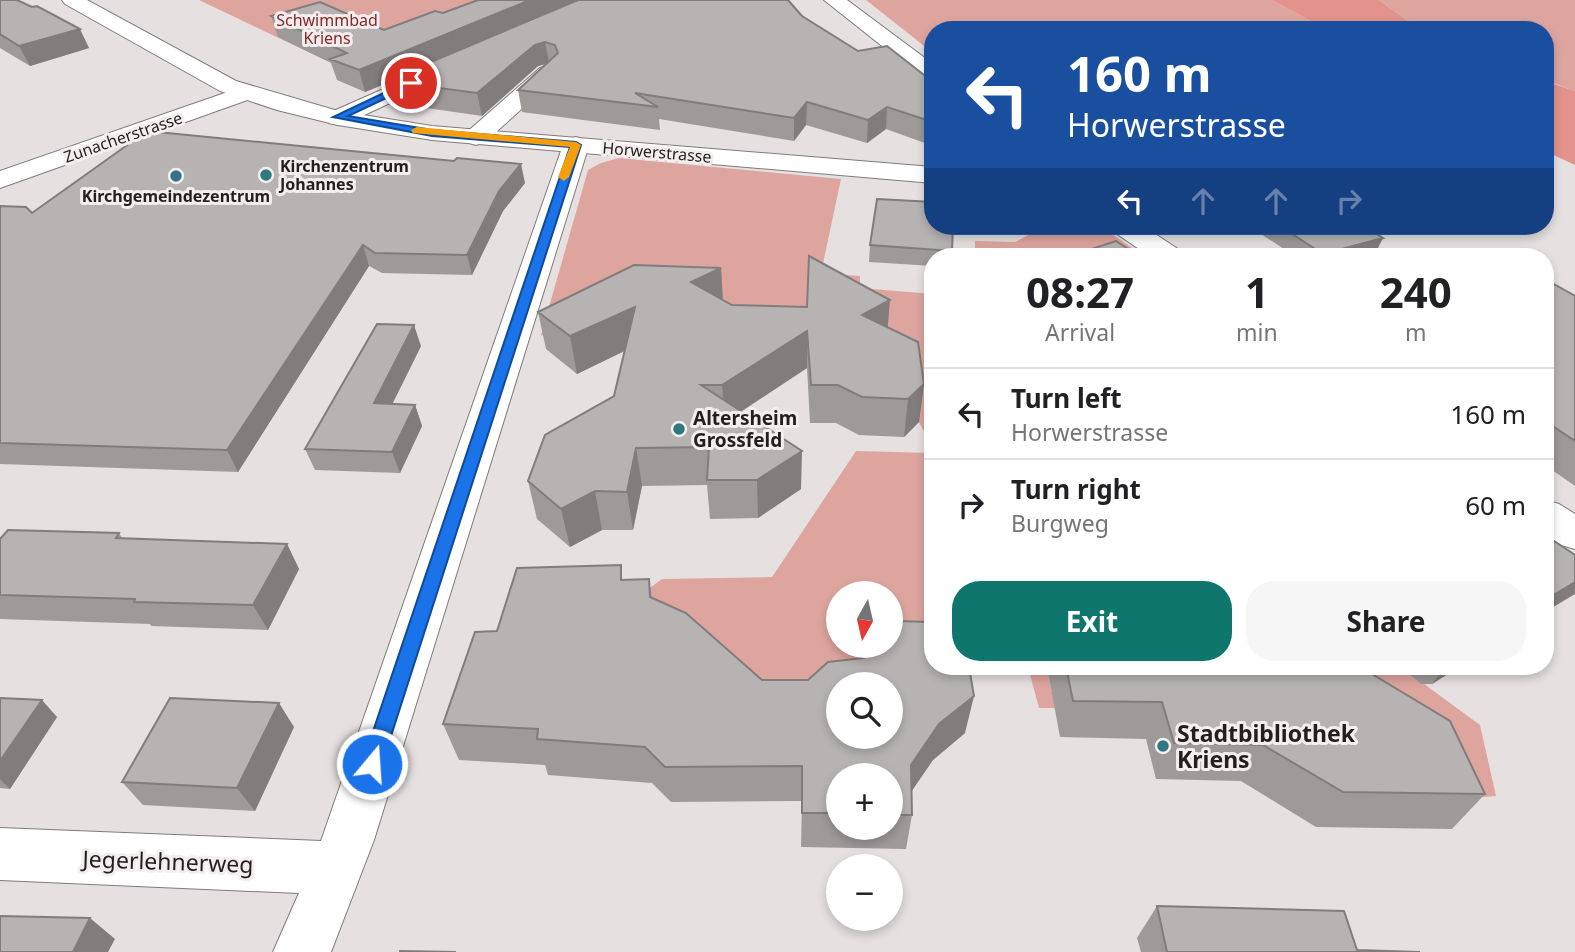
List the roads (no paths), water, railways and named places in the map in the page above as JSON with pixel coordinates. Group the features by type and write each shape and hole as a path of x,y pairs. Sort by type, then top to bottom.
{"street":[{"name":"Horwerstrasse","path":"72,0 207,75 245,93 338,117 476,137 924,174"},
{"path":"834,0 924,68"},
{"path":"338,117 460,62"},
{"path":"476,137 548,73"},
{"name":"Zunacherstrasse","path":"0,180 245,93"},
{"path":"307,937 348,840 576,145"},
{"path":"1137,235 1157,248"},
{"path":"1554,519 1575,534"},
{"name":"Jegerlehnerweg","path":"0,854 336,868"}],"place":[{"name":"Kirchenzentrum Johannes","path":"266,175"},
{"name":"Kirchgemeindezentrum","path":"176,176"},
{"name":"Altersheim Grossfeld","path":"679,429"},
{"name":"Stadtbibliothek Kriens","path":"1163,746"}],"park label":[{"name":"Schwimmbad Kriens","path":"327,29"}]}
